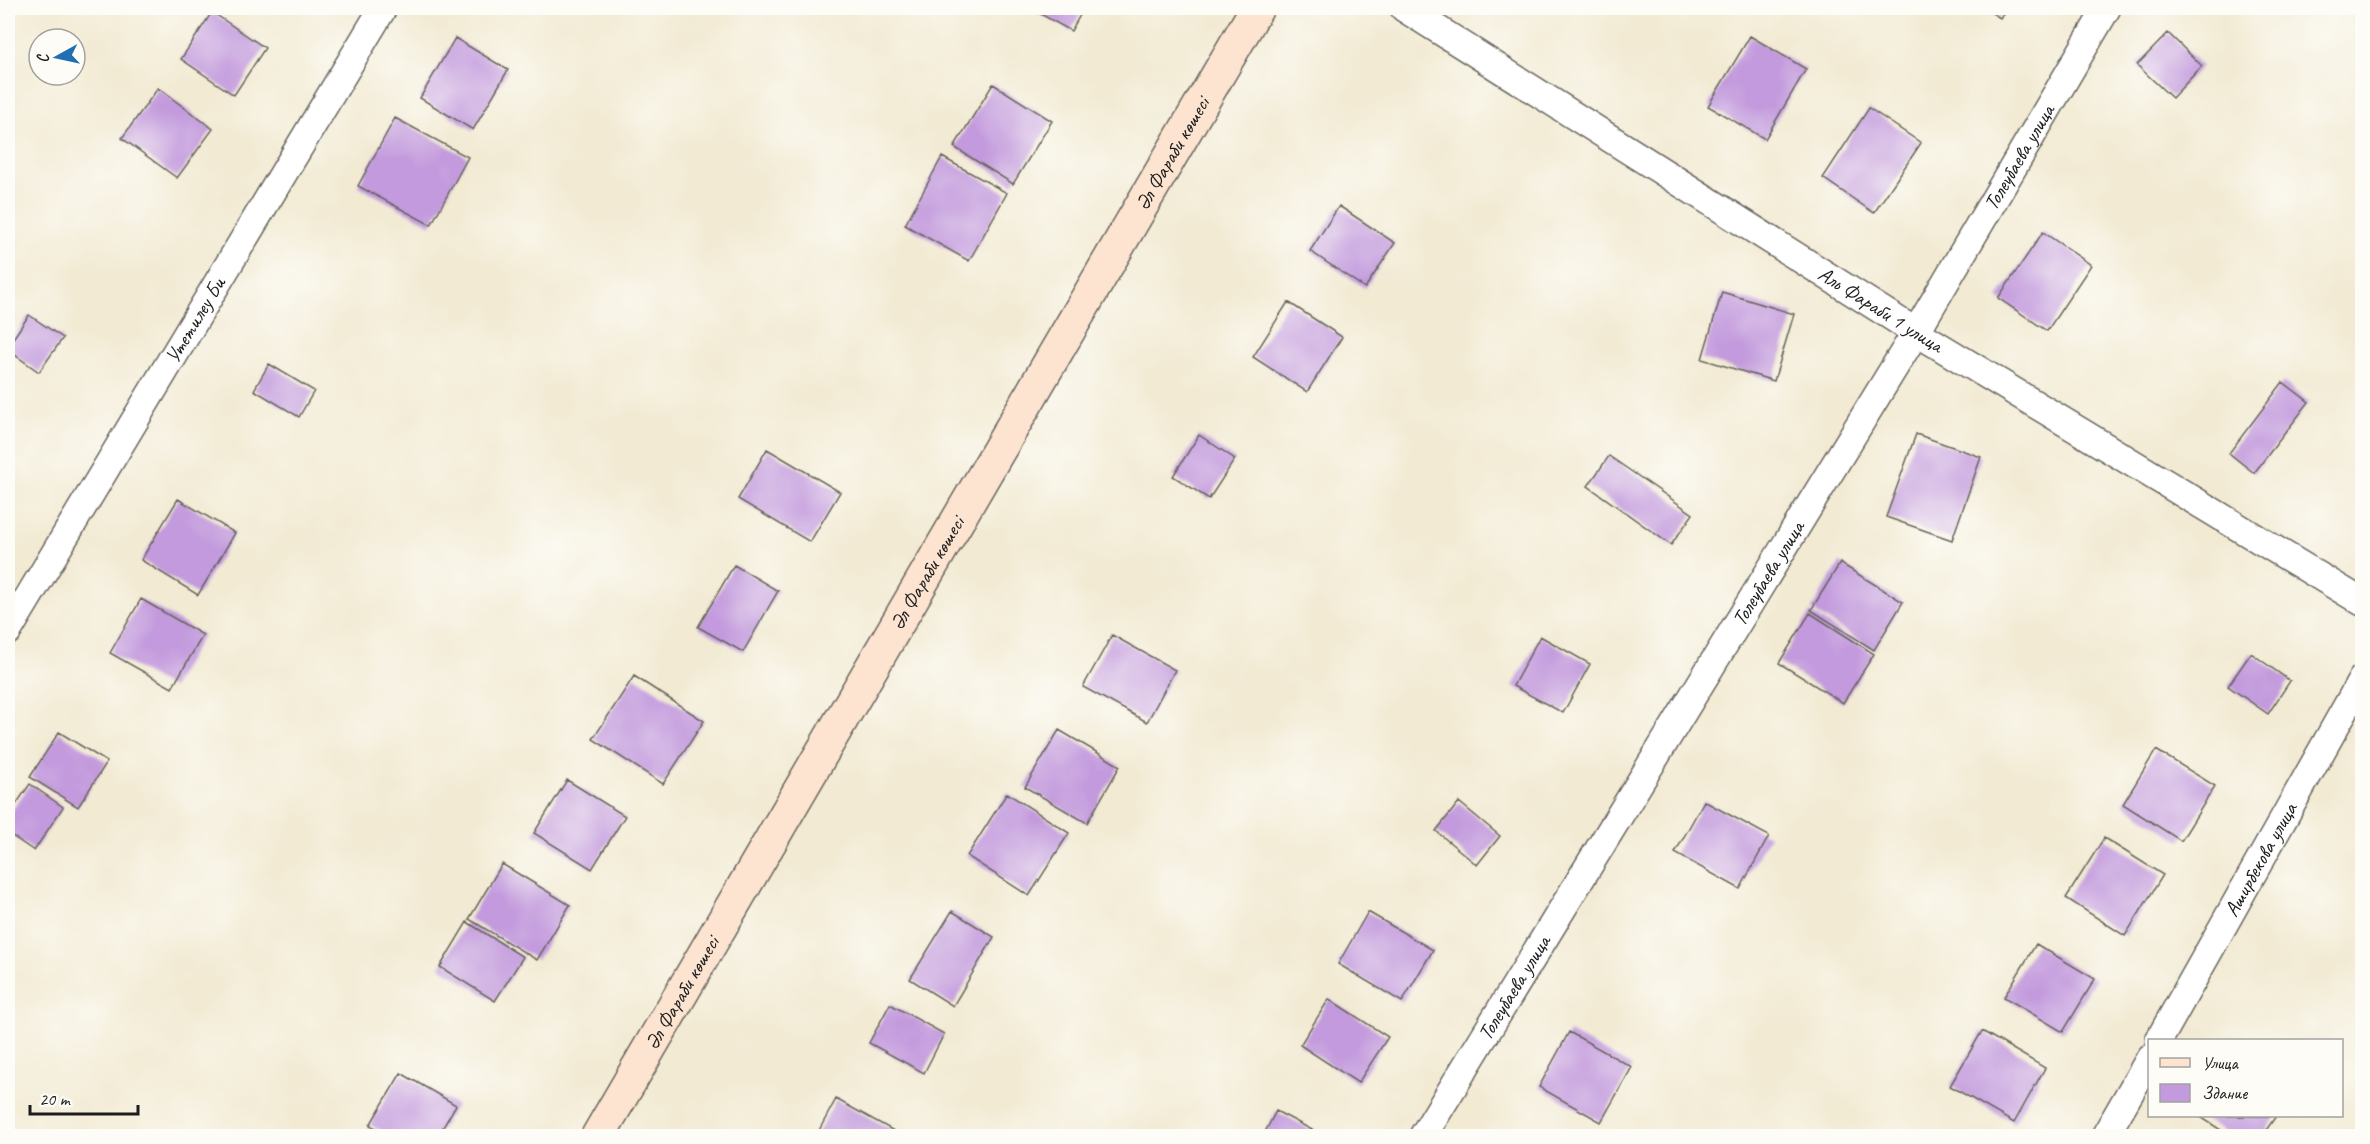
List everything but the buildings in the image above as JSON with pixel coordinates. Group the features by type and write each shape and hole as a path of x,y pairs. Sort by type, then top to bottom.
{"street":[{"name":"Утетилеу Би","path":"8,631 383,8"},
{"name":"Әл Фараби көшесі","path":"598,1137 1257,8"},
{"name":"Аль Фараби 1 улица","path":"1404,8 1916,332 2362,603"},
{"name":"Толеубаева улица","path":"1423,1137 1916,332 2107,8"},
{"name":"Аширбекова улица","path":"2160,1039 2362,679"},
{"path":"2105,1137 2148,1062"}]}
